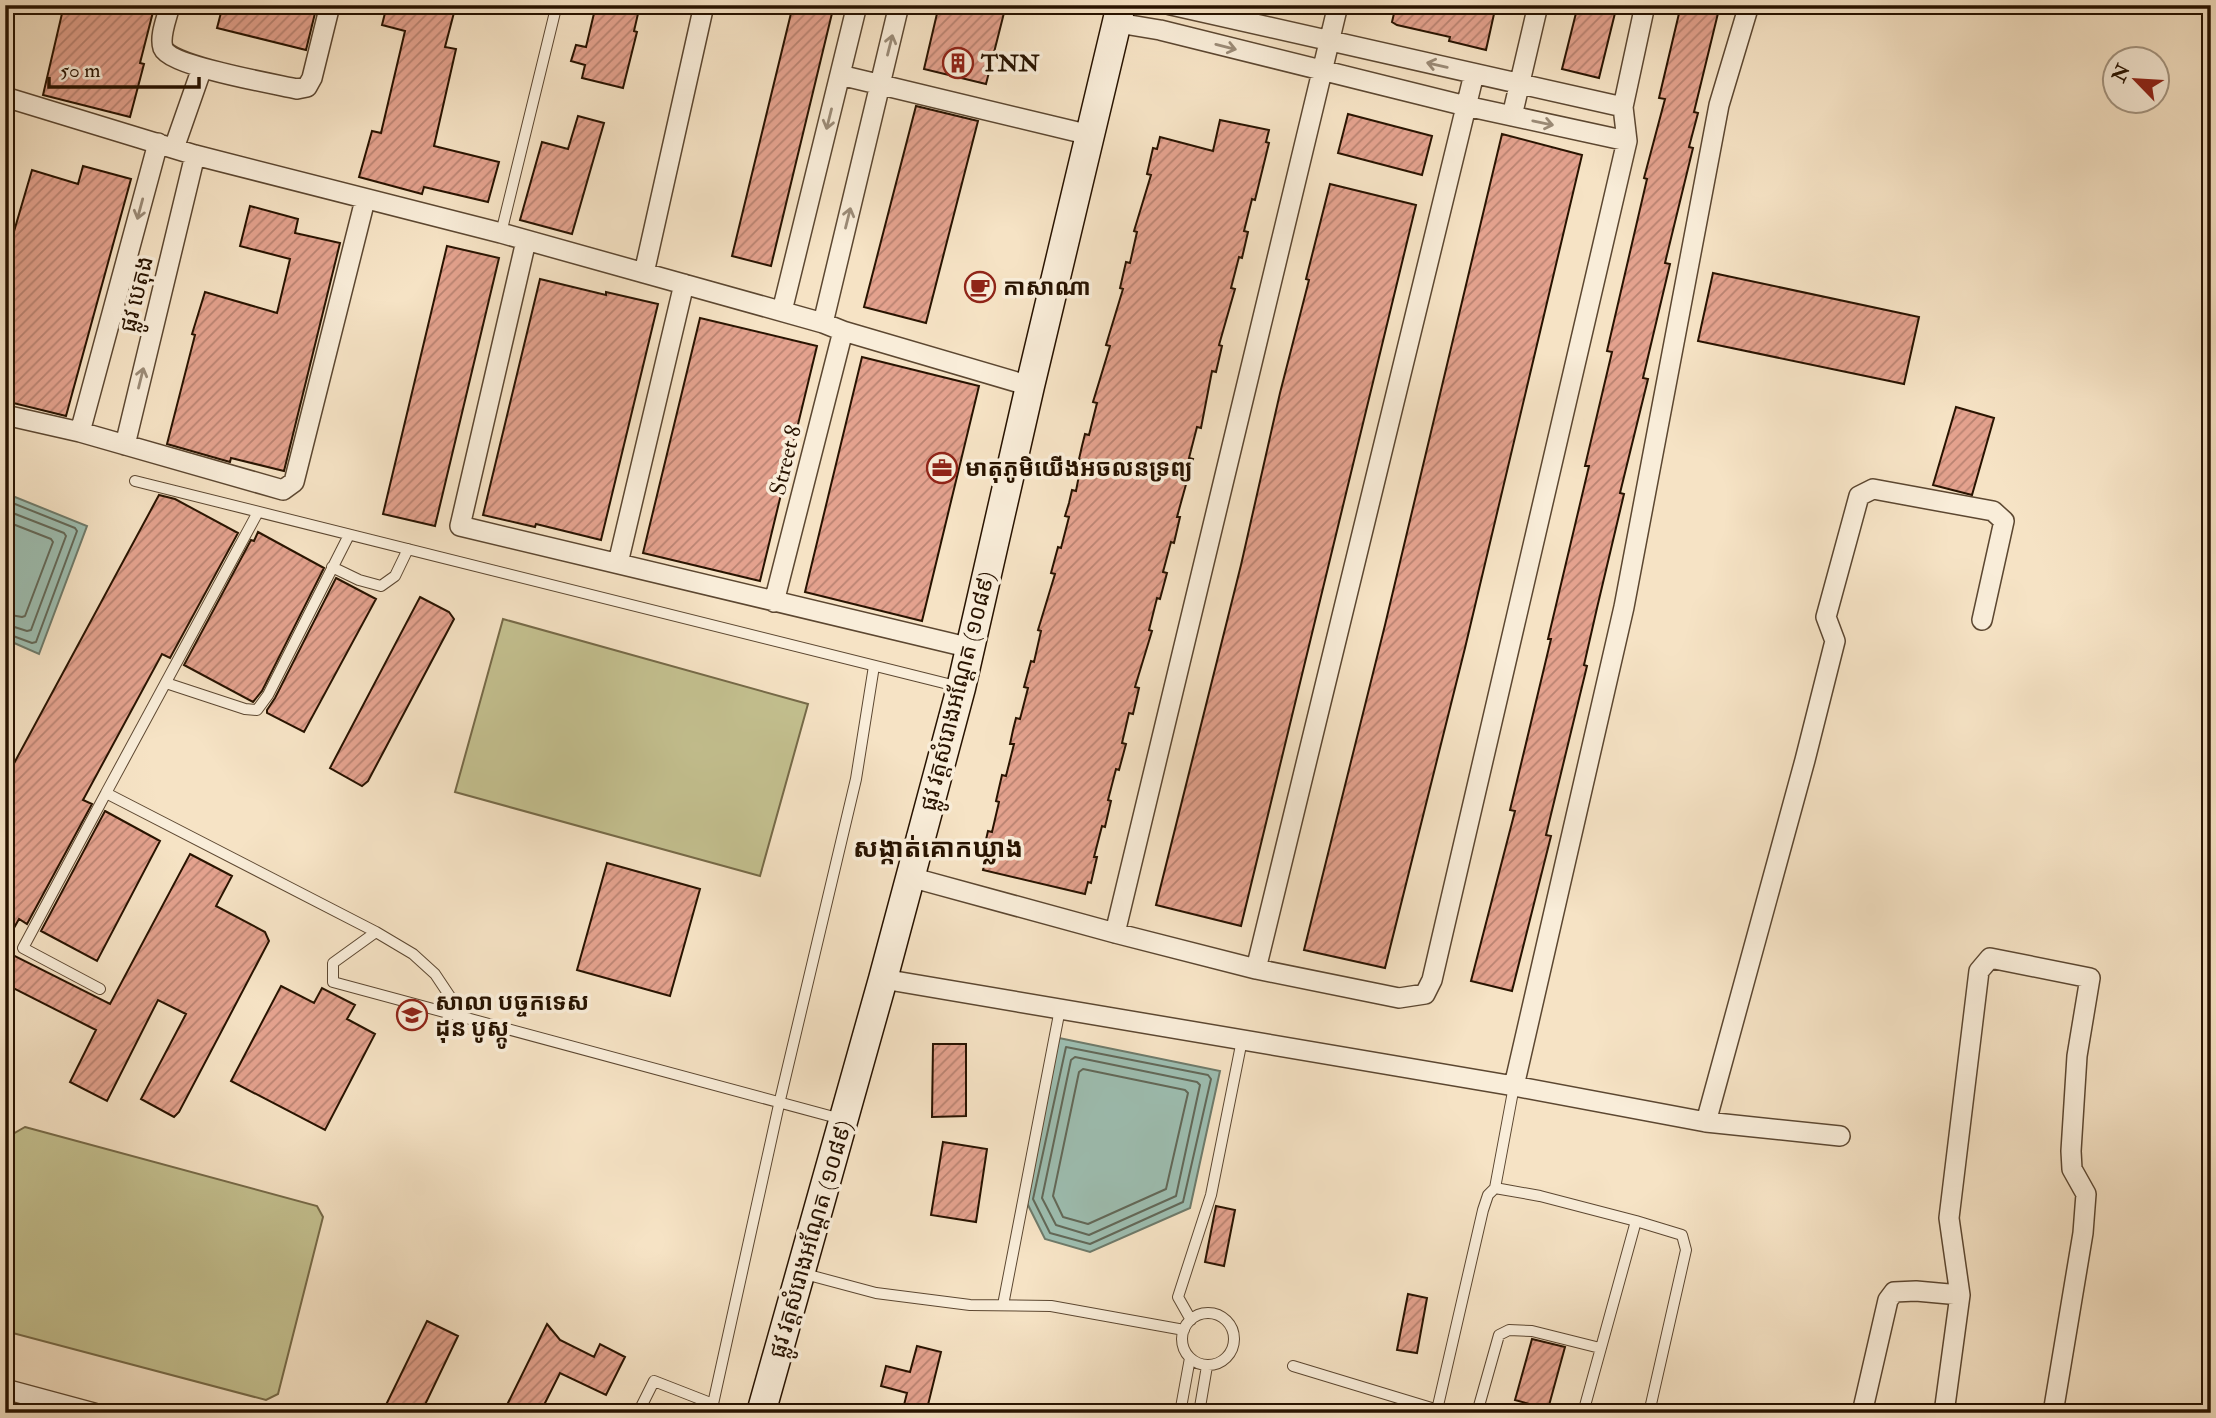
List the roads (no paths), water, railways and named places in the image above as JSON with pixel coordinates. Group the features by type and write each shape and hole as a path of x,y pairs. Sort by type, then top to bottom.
{"main road":[{"name":"ផ្លូវ វត្តសំរោងអណ្ដែត (១០៨៩)","path":"761,1413 883,979 961,688 1030,386 1120,14"}],"street":[{"path":"170,5 162,38 167,55 202,68 298,89 307,87 312,78 330,5"},
{"path":"644,273 704,5"},
{"path":"782,312 857,5"},
{"path":"822,323 900,5"},
{"path":"1171,5 1623,107"},
{"path":"1115,933 1338,5"},
{"path":"1512,116 1538,5"},
{"path":"909,877 1256,968 1399,998 1425,994 1432,980 1627,141 1623,107 1645,5"},
{"path":"1514,1086 1623,607 1719,105 1749,5"},
{"path":"1120,14 1160,30 1323,71 1627,141"},
{"path":"80,432 166,146 202,68"},
{"path":"1256,968 1474,74"},
{"path":"840,75 1090,135"},
{"path":"5,97 195,155 501,233 684,284 1030,386"},
{"name":"ផ្លូវ បេតុង","path":"125,445 195,155"},
{"path":"5,415 80,432 283,490 294,482 365,200"},
{"path":"526,241 460,526 971,648"},
{"path":"618,563 684,284"},
{"name":"Street 8","path":"774,602 843,331"},
{"path":"1706,1122 1835,641 1826,617 1859,496 1873,489 1993,511 2004,521 1982,620"},
{"path":"1944,1413 1960,1295 1949,1218 1979,971 1990,958 2090,978 2077,1056 2071,1151 2072,1169 2085,1194 2083,1233 2053,1413"},
{"path":"883,979 1514,1086 1706,1122 1840,1136"},
{"path":"1862,1413 1888,1300 1894,1292 1960,1295"},
{"path":"5,1389 94,1413"}],"lane":[{"path":"501,233 556,8"},
{"path":"135,481 961,688"},
{"path":"100,989 23,947 258,512"},
{"path":"166,683 245,709 257,710 268,695 348,534"},
{"path":"332,567 359,580 381,586 395,576 408,549"},
{"path":"638,1413 654,1381 712,1408 779,1100 856,779 874,666"},
{"path":"106,793 414,954 435,974 465,1019"},
{"path":"376,932 333,963 333,982 844,1119"},
{"path":"1003,1306 1060,1009"},
{"path":"1191,1320 1178,1297 1211,1195 1242,1040"},
{"path":"1293,1366 1442,1411 1483,1210 1488,1195 1495,1188 1514,1086"},
{"path":"1495,1188 1540,1195 1682,1235 1686,1250 1649,1413"},
{"path":"1583,1413 1636,1220"},
{"path":"800,1273 876,1293 970,1305 1051,1306 1184,1330"},
{"path":"1202,1313 1214,1313 1226,1319 1233,1329 1234,1347 1224,1361 1207,1366 1190,1359 1182,1345 1184,1330 1191,1320 1202,1313"},
{"path":"1477,1413 1499,1335 1509,1330 1532,1331 1600,1348"},
{"path":"1180,1413 1190,1359"},
{"path":"1199,1413 1207,1366"}],"water":[{"path":"5,493 87,526 39,654 5,639"},
{"path":"1059,1038 1220,1071 1190,1208 1090,1252 1045,1239 1026,1201"}],"place":[{"name":"TNN","path":"958,63"},
{"name":"កាសាណា","path":"980,287"},
{"name":"មាតុភូមិយើងអចលនទ្រព្យ","path":"942,468"},
{"name":"សាលា បច្ចកទេស ដុន បូស្កូ","path":"412,1015"}],"district":[{"name":"សង្កាត់គោកឃ្លាង","path":"938,848"}]}
